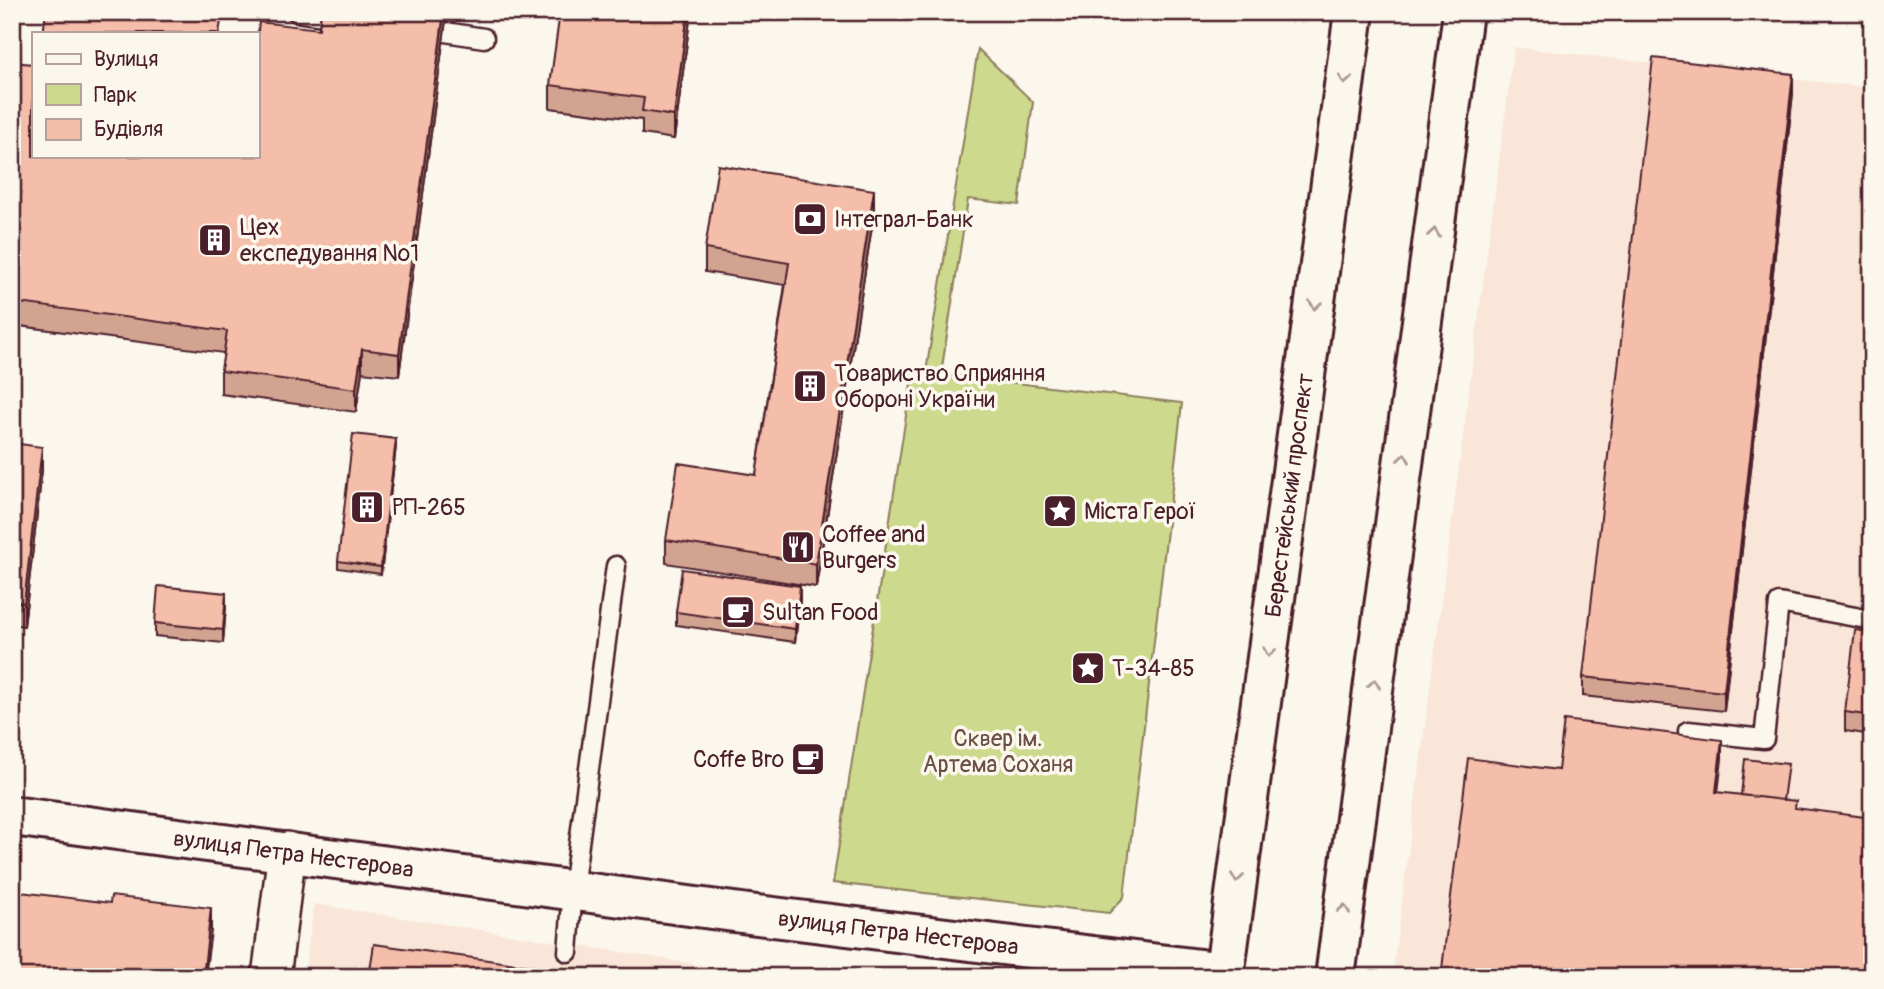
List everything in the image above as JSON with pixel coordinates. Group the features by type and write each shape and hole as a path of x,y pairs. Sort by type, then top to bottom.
{"main road":[{"name":"Берестейський проспект","path":"1224,974 1354,12"},
{"path":"1335,977 1463,12"},
{"name":"вулиця Петра Нестерова","path":"12,816 1224,974"}],"street":[{"path":"271,977 287,851"}],"lane":[{"path":"297,12 324,16"},
{"path":"445,32 484,38"},
{"path":"568,952 573,888 616,566"},
{"path":"1689,731 1764,739 1779,603 1872,620"}],"shaded area":[{"path":"1514,47 1872,88 1872,977 1392,977"},
{"path":"314,904 628,953 773,977 304,977"}],"green space":[{"name":"Сквер ім. Артема Соханя","path":"978,49 1033,102 1019,205 968,199 941,374 1182,403 1124,897 1109,913 833,883 913,371 926,372"}],"building":[{"path":"46,12 154,12 221,21 219,32 43,32"},
{"name":"Цех експедування №1","path":"321,12 444,12 399,354 362,349 356,389 221,371 227,331 12,302 12,62 32,64 32,158 259,158 259,22 319,29"},
{"path":"560,12 688,12 674,116 642,111 644,98 550,85"},
{"path":"1653,58 1793,74 1724,692 1583,677"},
{"name":"Товариство Сприяння Обороні України","path":"718,165 874,190 816,564 666,540 678,463 756,475 789,263 705,249"},
{"name":"РП-265","path":"353,434 396,439 381,567 338,561"},
{"path":"12,443 42,447 24,603 12,601"},
{"name":"Sultan Food","path":"682,569 800,586 795,629 676,612"},
{"path":"158,586 226,593 223,630 155,623"},
{"path":"1855,630 1872,632 1872,716 1845,712"},
{"path":"1564,720 1722,740 1716,792 1796,801 1795,808 1872,818 1872,977 1441,977 1468,758 1558,770"},
{"path":"1745,759 1788,764 1783,800 1741,795"},
{"path":"12,891 110,903 111,896 211,908 203,977 12,977"},
{"path":"374,944 608,977 369,977"},
{"path":"647,971 689,977 647,977"}],"place":[{"name":"Інтеграл-Банк","path":"810,219"},
{"name":"Цех експедування №1","path":"215,240"},
{"name":"Товариство Сприяння Обороні України","path":"810,386"},
{"name":"РП-265","path":"367,507"},
{"name":"Міста Герої","path":"1060,511"},
{"name":"Coffee and Burgers","path":"798,547"},
{"name":"Sultan Food","path":"738,612"},
{"name":"Т-34-85","path":"1088,668"},
{"name":"Coffe Bro","path":"808,759"}]}
